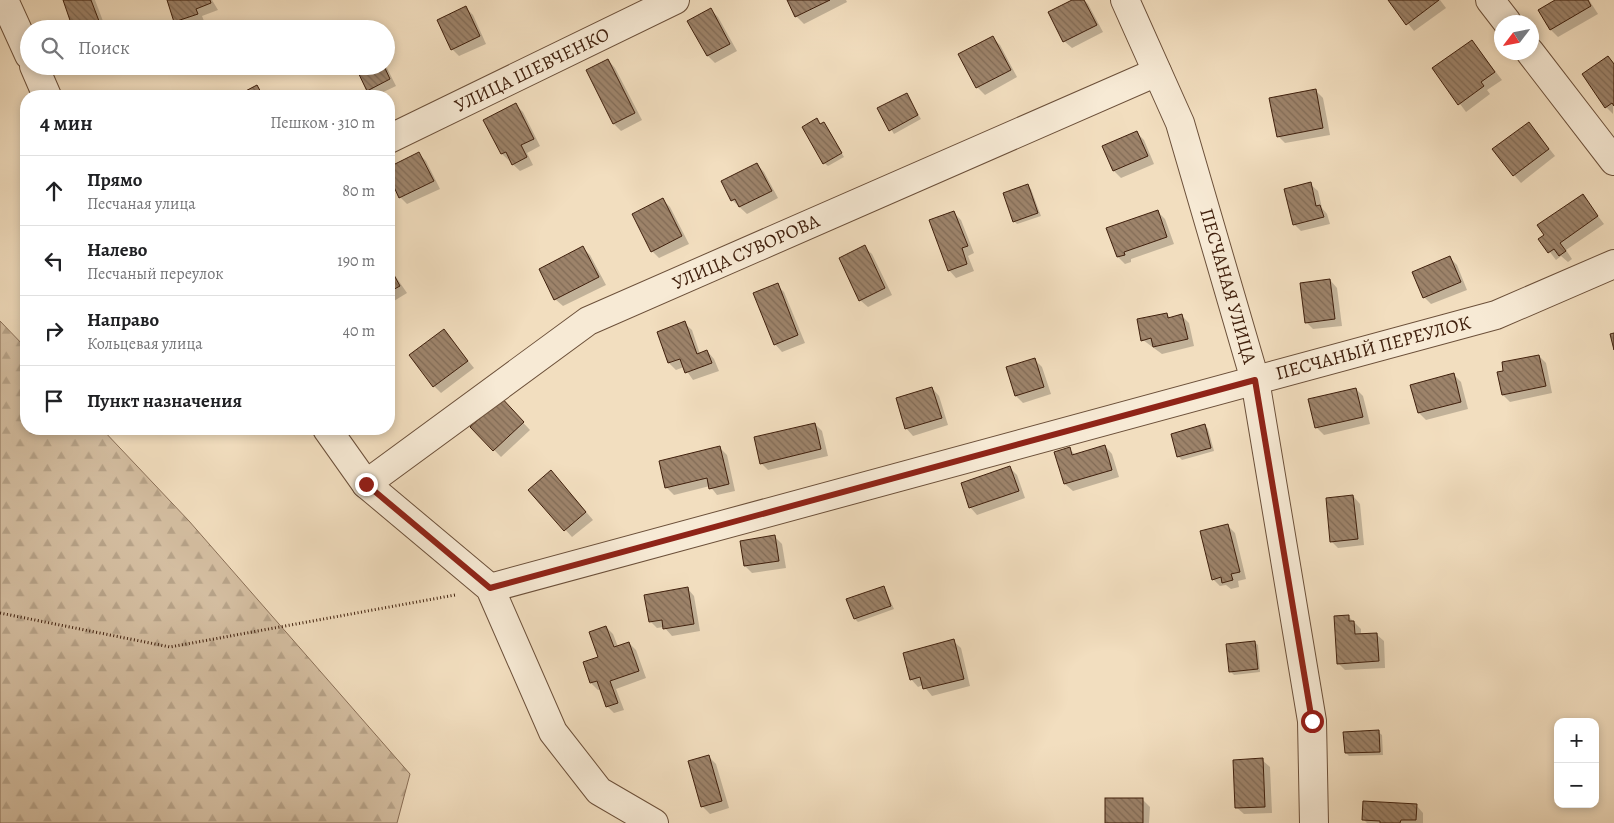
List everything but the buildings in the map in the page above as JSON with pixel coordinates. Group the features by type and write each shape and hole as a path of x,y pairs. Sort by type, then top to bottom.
{"street":[{"path":"4,0 20,35"},
{"name":"УЛИЦА ШЕВЧЕНКО","path":"395,136 675,0"},
{"name":"ПЕСЧАНАЯ УЛИЦА","path":"1125,0 1180,123 1255,380 1312,721 1314,823"},
{"path":"1490,0 1502,15"},
{"path":"1536,60 1614,161"},
{"name":"УЛИЦА СУВОРОВА","path":"366,484 588,321 1157,72"},
{"path":"38,75 44,90"},
{"name":"ПЕСЧАНЫЙ ПЕРЕУЛОК","path":"490,588 1496,315 1614,264"},
{"path":"331,435 366,484 490,588 553,732 599,791 654,823"}],"path":[{"path":"0,613 170,647 490,588"}],"green space":[{"path":"0,321 20,342 20,435 108,435 189,521 410,774 397,823 0,823"}],"route":[{"path":"366,484 490,588 1255,380 1312,721"}]}
